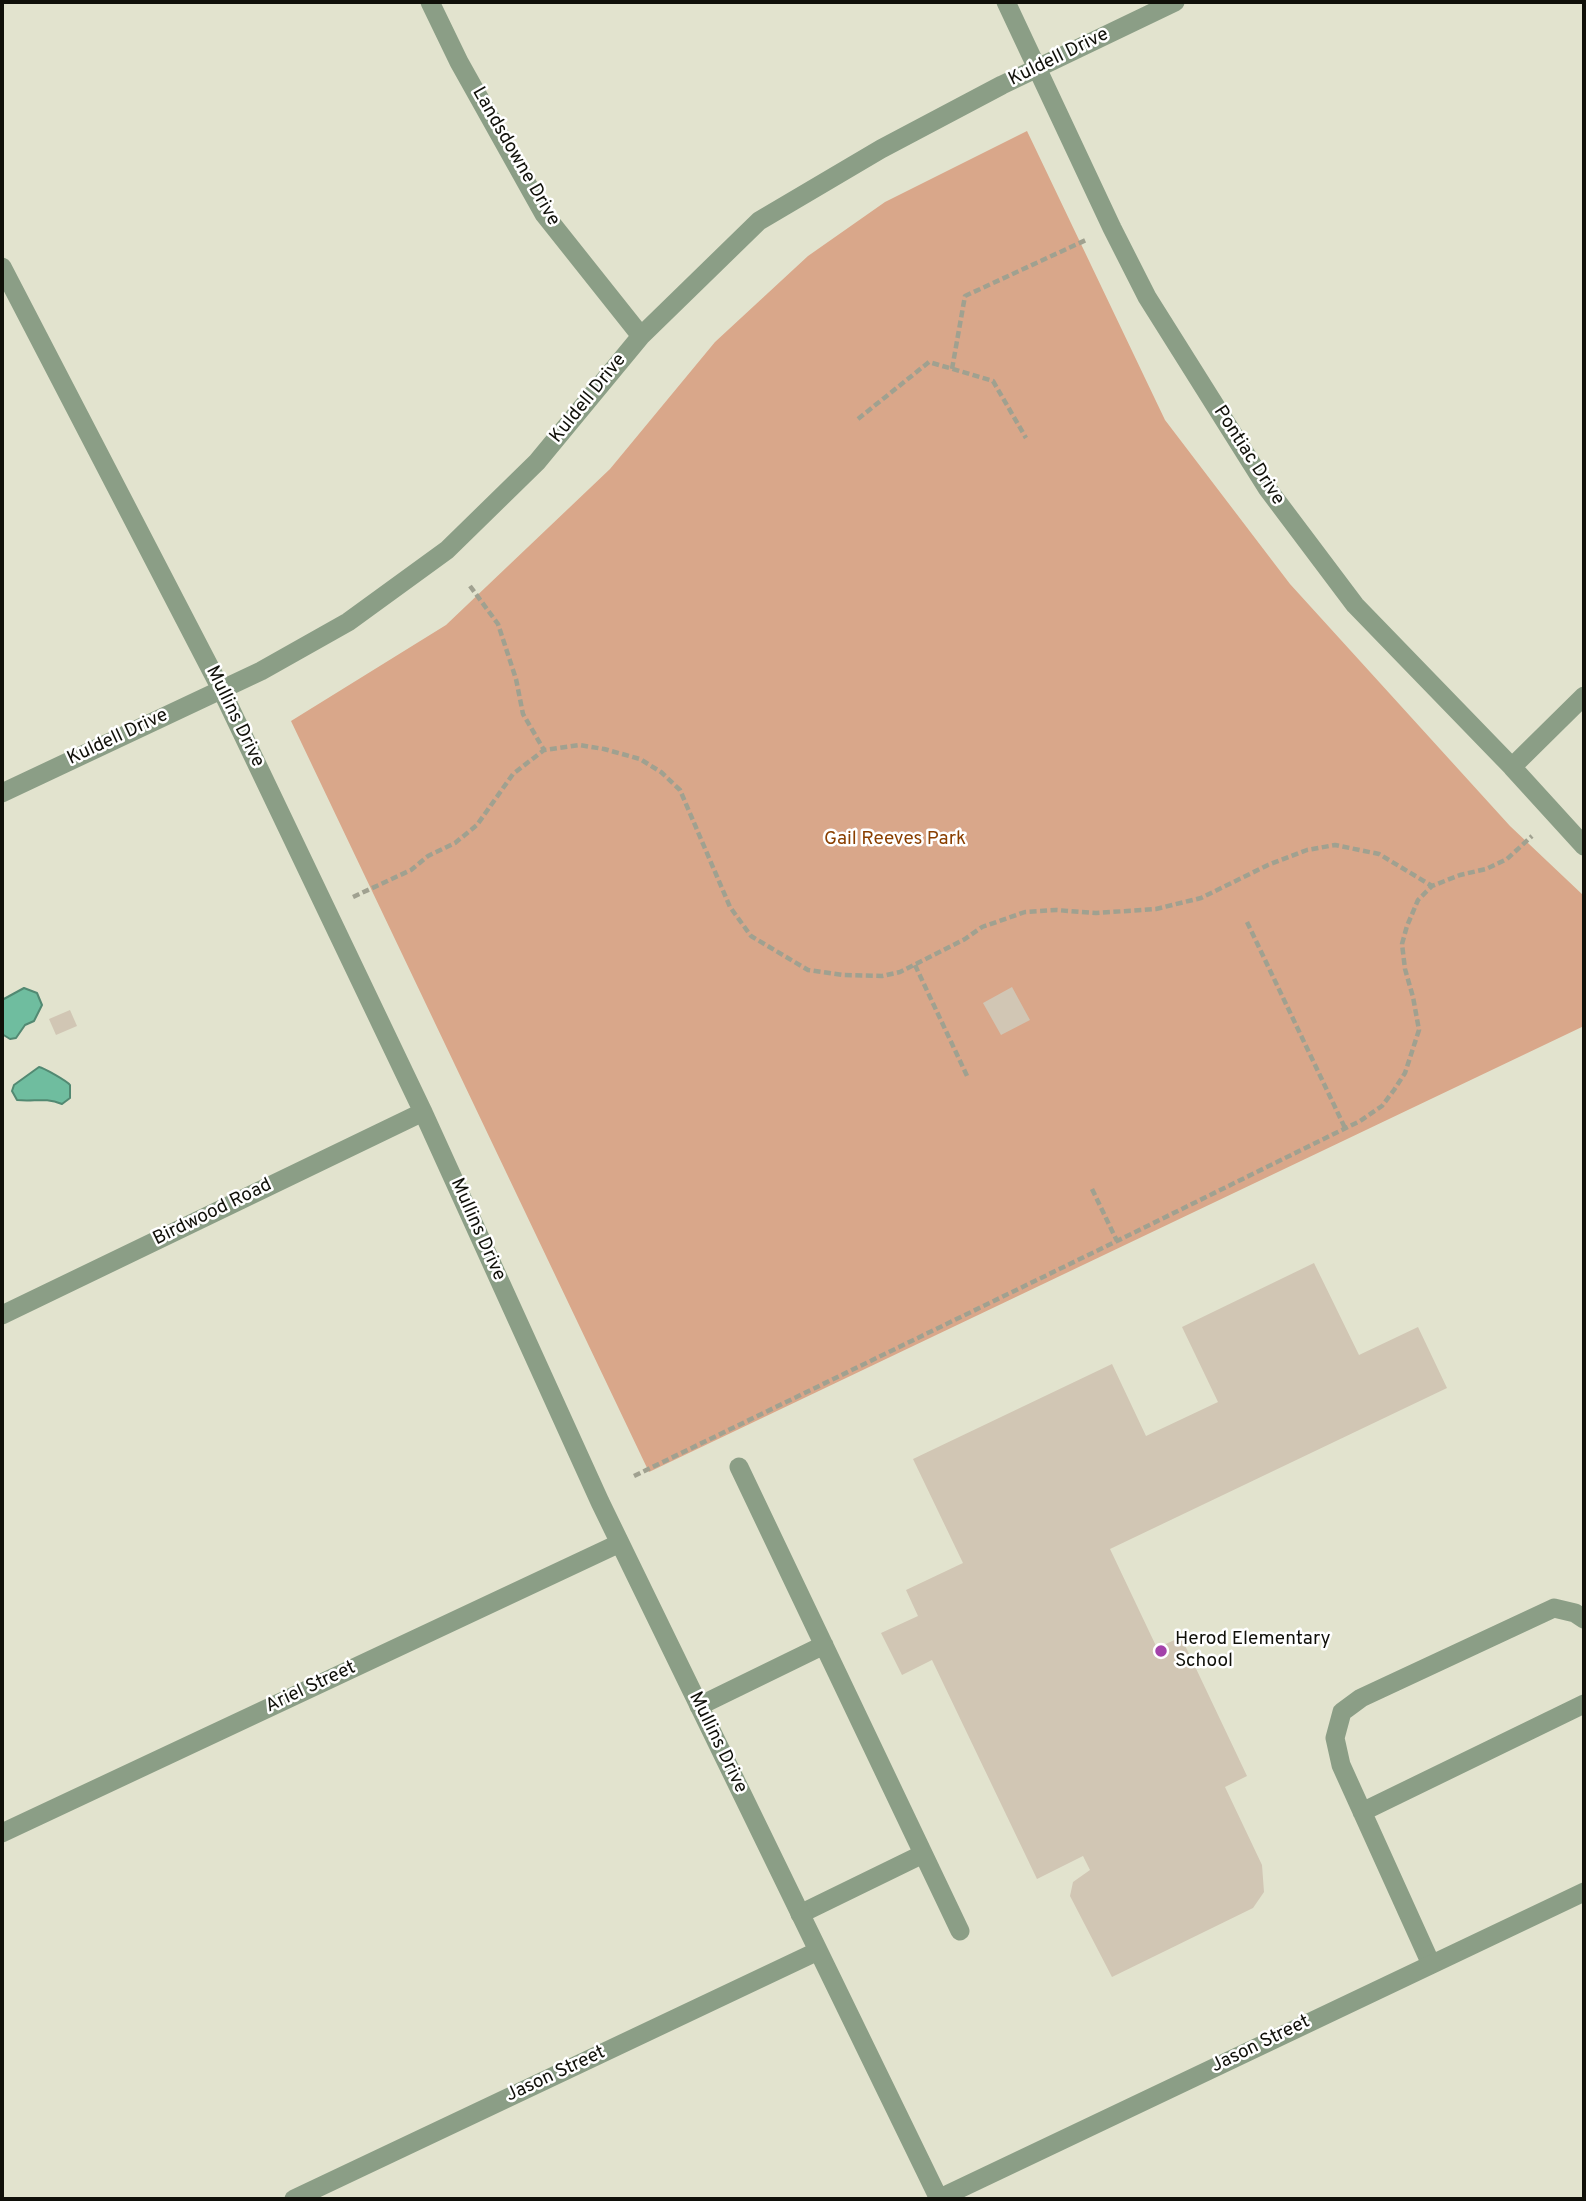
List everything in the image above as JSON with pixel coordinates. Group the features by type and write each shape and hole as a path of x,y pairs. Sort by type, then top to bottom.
{"street":[{"name":"Landsdowne Drive","path":"430,2 544,214 641,336"},
{"name":"Pontiac Drive","path":"1006,2 1147,297 1267,488 1355,605 1512,767 1584,846"},
{"name":"Kuldell Drive","path":"2,793 261,671 348,622 447,550 537,462 641,336 759,221 881,149 1175,2"},
{"name":"Mullins Drive","path":"2,267 222,689 423,1112 620,1543 939,2199"},
{"path":"1512,767 1584,696"},
{"name":"Birdwood Road","path":"2,1315 423,1112"},
{"path":"739,1468 960,1931"},
{"name":"Ariel Street","path":"2,1833 620,1543"},
{"path":"1431,1964 1341,1765 1335,1738 1342,1712 1361,1698 1554,1608 1575,1613 1584,1619"},
{"path":"699,1706 824,1645"},
{"path":"1362,1812 1584,1704"},
{"path":"800,1914 923,1854"},
{"name":"Jason Street","path":"939,2199 1584,1892"},
{"name":"Jason Street","path":"294,2199 818,1951"}],"path":[{"path":"952,369 965,296 1112,228"},
{"path":"858,419 929,362 993,381 1026,438"},
{"path":"470,586 498,624 516,679 523,715 544,750"},
{"path":"353,897 411,870 428,856 455,843 477,825 513,774 544,750 579,745 604,748 640,759 661,772 680,790 730,907 751,936 808,970 843,975 900,972 965,939 982,927 1025,912 1056,910 1096,913 1156,909 1201,898 1268,865 1307,850 1335,845 1379,854 1432,886"},
{"path":"634,1476 1360,1121 1382,1106 1405,1073 1419,1030 1402,944 1418,900 1432,886 1486,869 1507,859 1532,836"},
{"path":"1247,922 1345,1128"},
{"path":"915,965 968,1078"},
{"path":"1092,1189 1117,1241"}],"green space":[{"name":"Gail Reeves Park","path":"1027,131 1165,420 1290,584 1510,826 1584,896 1584,1026 649,1472 291,721 446,625 610,469 715,342 808,256 885,202"}],"shaded area":[{"path":"24,988 37,993 42,1005 34,1021 25,1025 16,1038 10,1039 2,1034 2,1000"},
{"path":"39,1067 70,1085 70,1098 62,1104 45,1100 17,1100 12,1091 14,1085"}],"building":[{"path":"1012,987 1030,1020 1001,1035 983,1003"},
{"path":"70,1010 77,1026 56,1035 49,1019"},
{"path":"1314,1263 1359,1355 1418,1327 1447,1388 1110,1549 1157,1648 1181,1637 1247,1776 1225,1787 1262,1865 1264,1892 1253,1908 1112,1977 1070,1896 1073,1882 1090,1870 1083,1856 1037,1879 932,1660 902,1675 881,1633 918,1616 906,1590 963,1563 913,1459 1112,1364 1146,1436 1218,1402 1182,1327"}],"place":[{"name":"Herod Elementary School","path":"1161,1651"}]}
